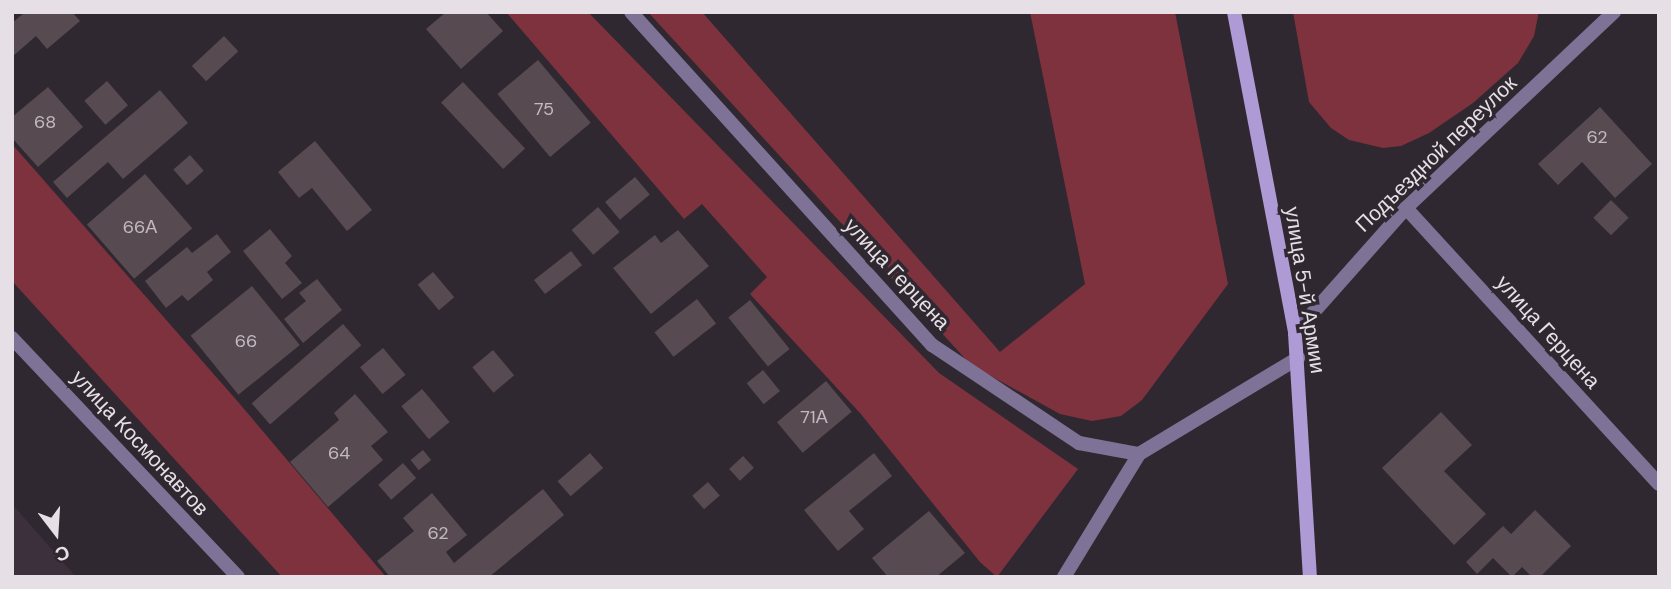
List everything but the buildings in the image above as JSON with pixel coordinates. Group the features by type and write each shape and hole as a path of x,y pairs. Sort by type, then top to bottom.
{"street":[{"name":"улица Герцена","path":"631,12 932,345 1079,443 1139,454"},
{"name":"улица 5-й Армии","path":"1234,12 1295,333 1310,577"},
{"name":"Подъездной переулок","path":"1295,333 1406,208 1614,13"},
{"name":"улица Герцена","path":"1406,208 1659,484"},
{"name":"улица Космонавтов","path":"12,338 238,577"},
{"path":"1064,577 1139,454 1298,358"}],"shaded area":[{"path":"506,12 588,12 939,373 1078,469 997,577 980,562 860,413 750,294 767,277 702,204 684,219"},
{"path":"648,12 702,12 1000,352 1085,284 1030,12 1175,12 1228,284 1142,400 1121,416 1092,421 1060,414 971,365"},
{"path":"1293,12 1538,12 1538,16 1534,36 1518,63 1473,103 1429,133 1401,146 1383,148 1349,140 1331,128 1309,102"},
{"path":"12,144 239,403 386,577 282,577 12,281"},
{"path":"12,504 76,577 12,577"}]}
